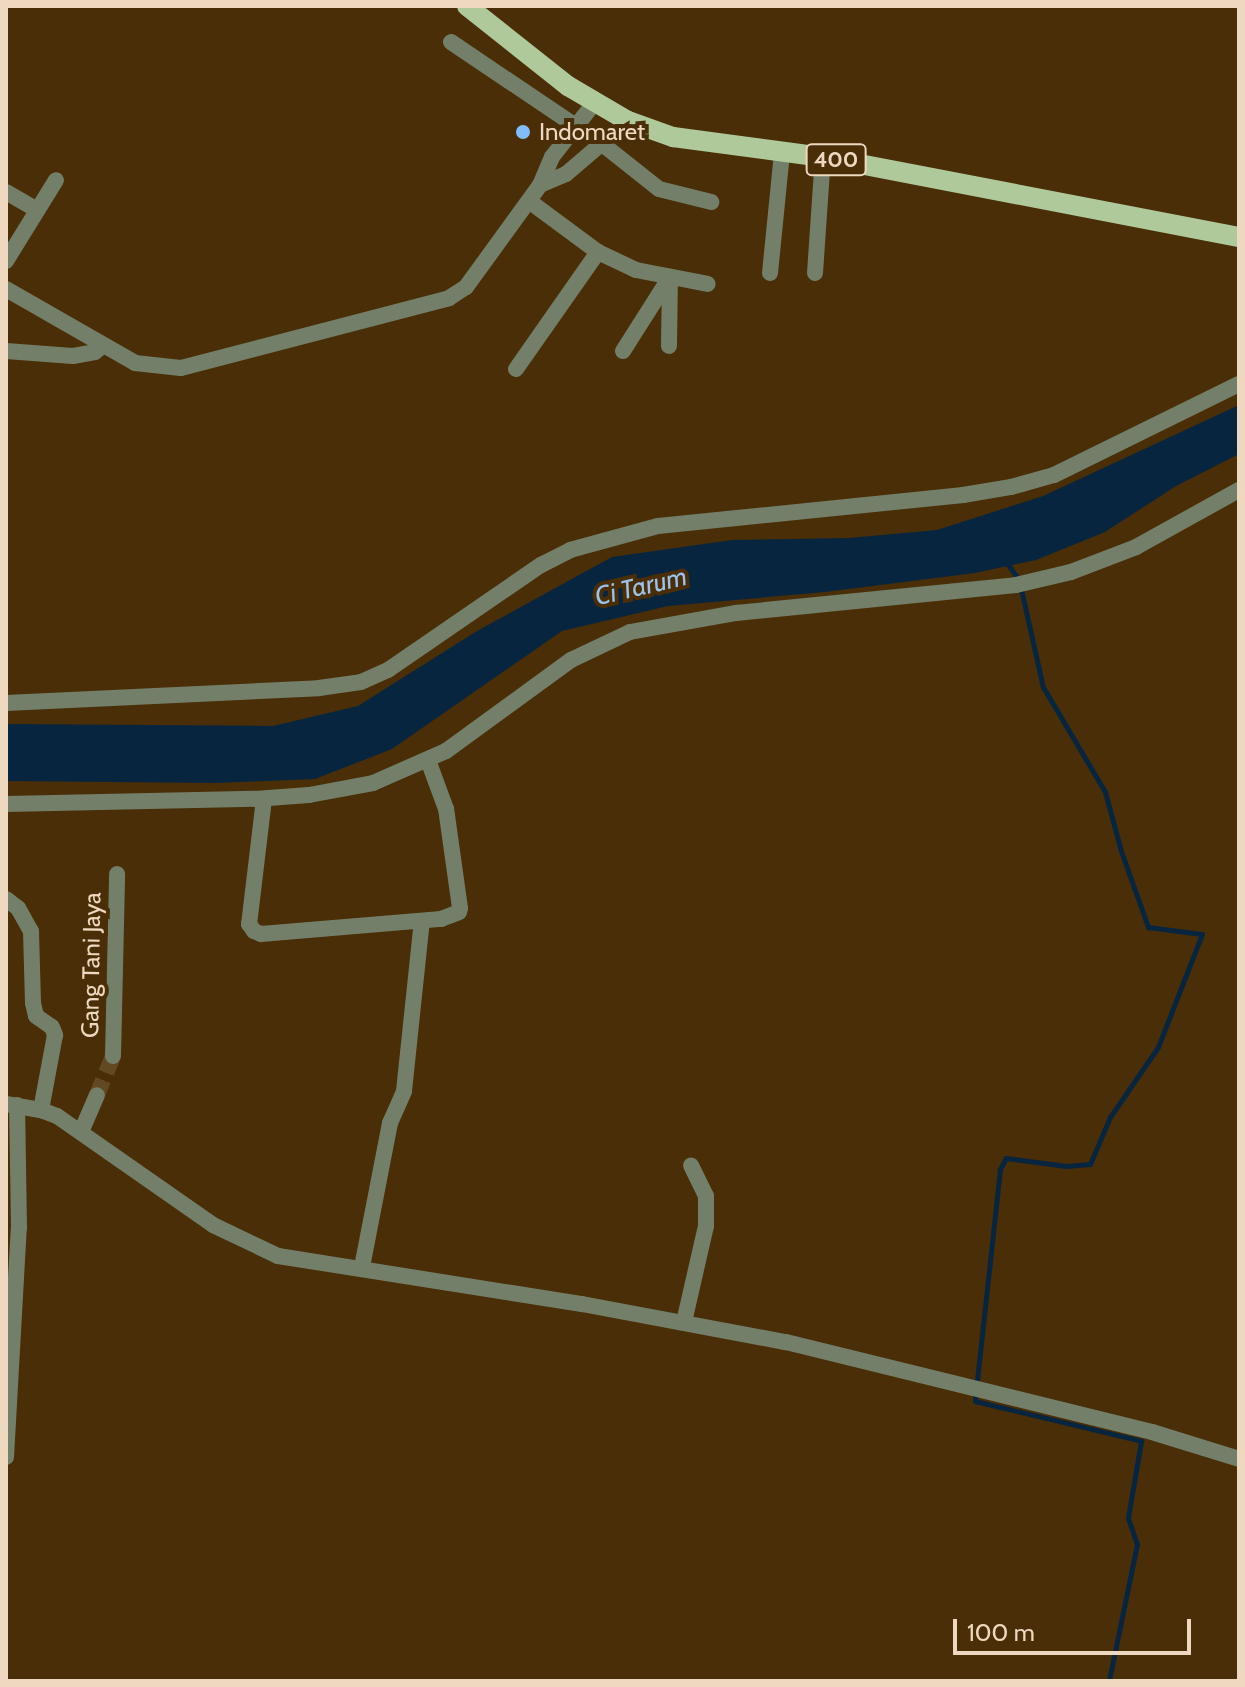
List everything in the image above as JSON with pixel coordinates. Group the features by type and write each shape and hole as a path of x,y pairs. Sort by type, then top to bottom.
{"main road":[{"name":"400","path":"467,6 568,86 628,121 695,141 823,157 1239,237"}],"street":[{"path":"451,42 601,143 659,189 711,202"},
{"path":"6,289 135,363 181,368 449,298 466,287 540,185 552,157 595,102"},
{"path":"540,185 566,174 628,121"},
{"path":"770,273 782,152"},
{"path":"815,273 823,157"},
{"path":"6,261 56,180"},
{"path":"6,192 37,210"},
{"path":"529,201 598,252 636,270 708,284"},
{"path":"516,369 598,252"},
{"path":"669,346 670,277"},
{"path":"623,351 670,277"},
{"path":"6,351 84,356 102,346"},
{"path":"6,703 319,688 361,682 388,670 541,565 570,550 658,526 963,495 1011,487 1054,475 1239,384"},
{"path":"6,804 253,799 373,783 446,751 571,660 630,632 736,613 1016,585 1071,572 1136,547 1239,490"},
{"path":"253,799 249,924 254,931 261,934 422,921 460,910 446,809 428,760"},
{"name":"Gang Tani Jaya","path":"113,1056 117,874"},
{"path":"6,899 18,908 31,931 36,1016 52,1027 55,1035 41,1110"},
{"path":"362,1267 390,1123 404,1091 422,921"},
{"path":"81,1132 97,1095"},
{"path":"6,1457 19,1228 12,1105 41,1110 81,1132 213,1225 278,1256 362,1267 786,1342 1152,1432 1239,1459"},
{"path":"684,1322 706,1226 706,1196 691,1165"}],"water":[{"name":"Ci Tarum","path":"1239,405 1239,454 1176,486 1105,532 1036,560 975,573 825,592 668,606 562,631 392,749 315,779 215,783 6,781 6,724 273,726 358,706 477,631 612,557 732,540 849,538 937,530 1043,496"}],"waterway":[{"path":"1007,563 1019,580 1043,687 1105,792 1121,851 1148,927 1202,934 1158,1047 1110,1117 1090,1164 1066,1166 1006,1158 1000,1169 975,1401 1141,1441 1128,1518 1137,1544 1109,1681"}],"tunnel":[{"path":"97,1095 113,1056"}],"place":[{"name":"Indomaret","path":"523,132"}]}
